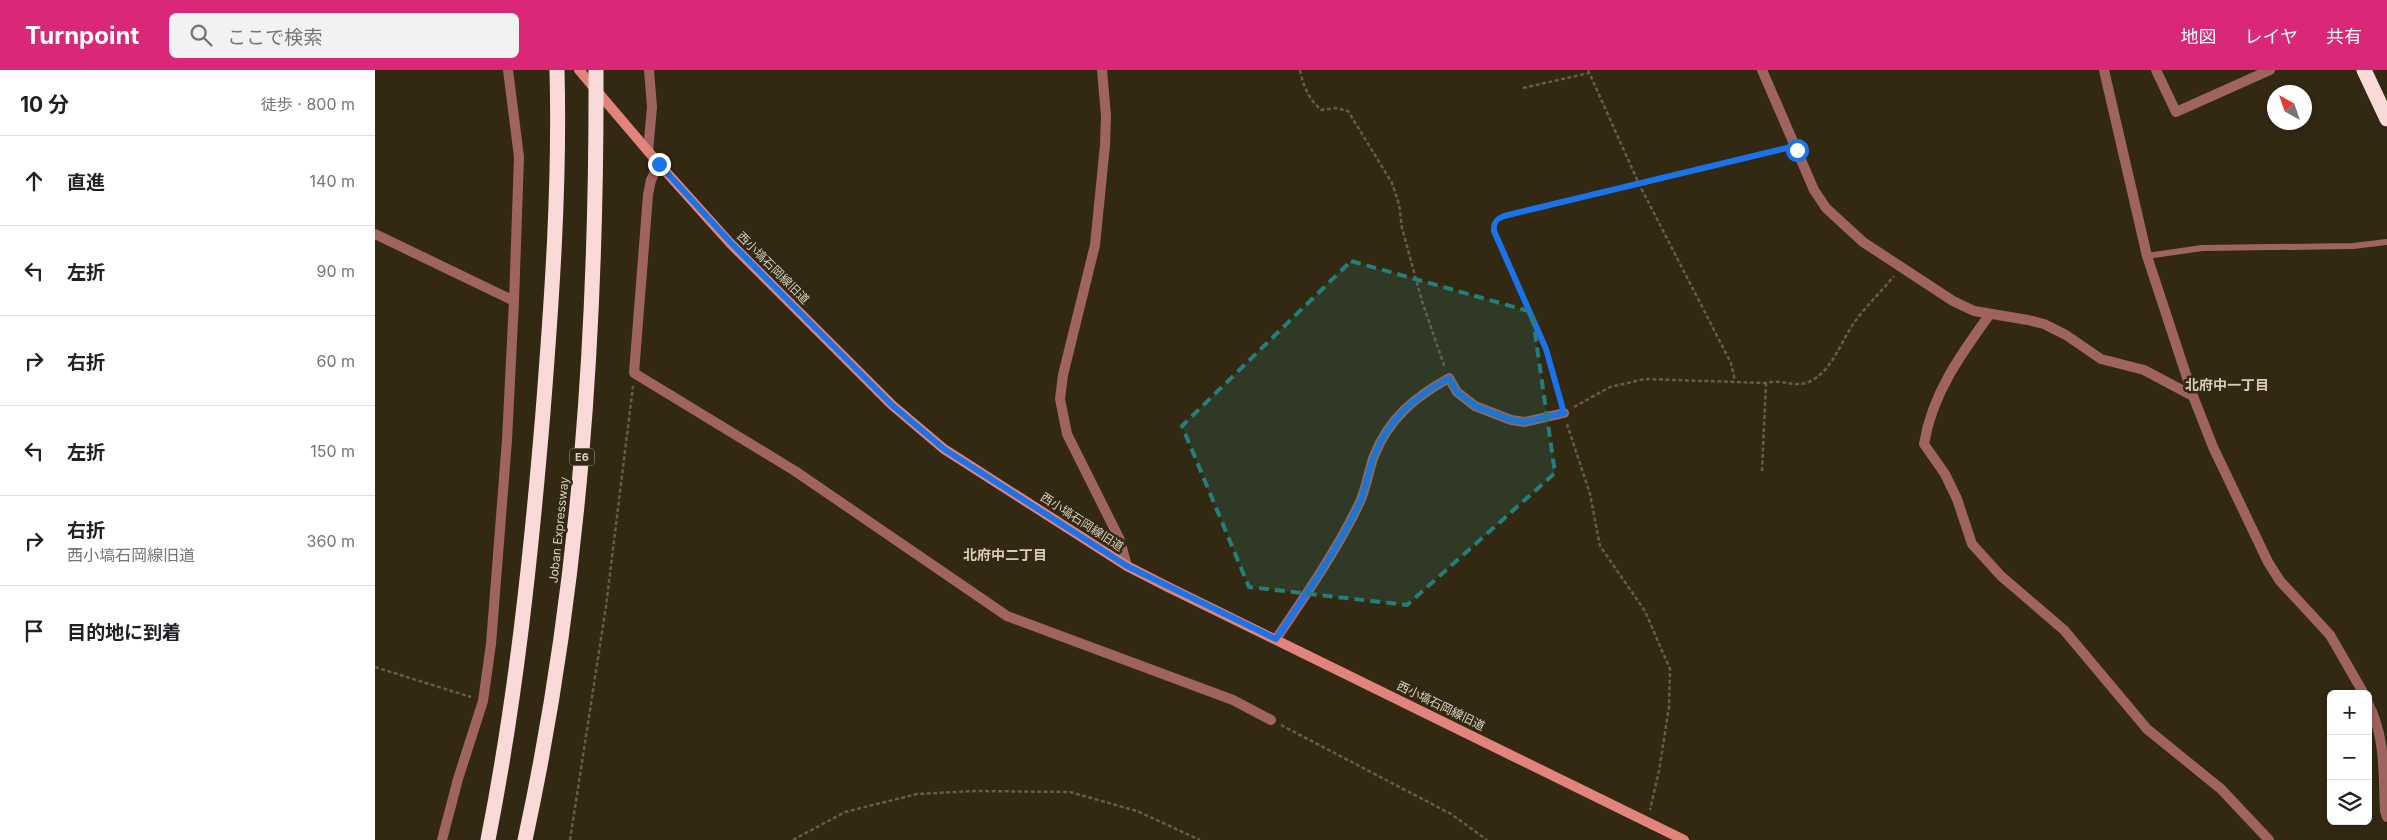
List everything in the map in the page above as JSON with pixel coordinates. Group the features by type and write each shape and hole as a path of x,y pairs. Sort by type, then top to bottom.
{"highway":[{"name":"Joban Expressway","path":"488,840 517,676 533,530 557,226 559,124 557,70"},
{"name":"Joban Expressway","path":"525,840 555,681 574,535 589,387 596,223 596,70"},
{"path":"2364,70 2387,119"}],"street":[{"path":"441,840 483,701 491,644 515,301 519,157 508,70"},
{"name":"西小塙石岡線旧道","path":"579,70 659,164 731,243 892,405 944,449 1127,566 1684,840"},
{"path":"648,151 653,107 649,70"},
{"path":"1102,70 1106,116 1105,145 1095,245 1063,375 1060,399 1067,434 1120,540 1127,566"},
{"path":"1762,70 1814,190 1826,208 1863,242 1953,301 1974,311 2043,324 2065,335 2101,359 2143,370 2193,396"},
{"path":"2104,70 2147,256 2193,396 2213,447 2267,562 2280,581 2330,635 2361,690"},
{"path":"2156,70 2175,112 2270,70"},
{"path":"659,164 651,180 648,195 634,373 795,471 1007,616 1233,700 1271,720"},
{"path":"375,234 515,301"},
{"path":"1991,314 1959,357 1936,399 1928,420 1924,444 1945,474 1957,499 1972,544 2001,576 2064,630 2147,729 2221,789 2269,840"},
{"path":"1276,639 1330,558 1359,504 1374,456 1385,432 1410,403 1421,394 1449,378 1457,392 1475,406 1511,420 1525,422 1564,413"},
{"path":"2372,711 2382,741 2385,811 2387,817"}],"lane":[{"path":"2147,256 2202,248 2353,246 2387,242"}],"path":[{"path":"1300,70 1302,81 1311,102 1321,110 1336,108 1348,111 1392,183 1399,204 1402,228 1422,302 1449,378"},
{"path":"1523,88 1589,71 1639,184 1731,363 1735,381"},
{"path":"1647,821 1661,762 1670,692 1670,670 1645,612 1600,546 1590,494 1546,349 1501,250 1493,226 1495,221 1504,216 1795,146"},
{"path":"1564,413 1610,387 1645,379 1766,383 1776,380 1795,385 1809,382 1825,372 1854,322 1901,268"},
{"path":"570,840 606,606 634,373"},
{"path":"1762,471 1766,383"},
{"path":"375,667 483,701"},
{"path":"1271,720 1451,814 1487,840"},
{"path":"793,840 845,812 917,794 975,791 1069,792 1137,810 1200,840"}],"highlighted area":[{"path":"1351,261 1532,312 1555,473 1407,605 1249,587 1182,426"}],"district":[{"name":"北府中一丁目","path":"2227,385"},
{"name":"北府中二丁目","path":"1005,555"}],"route":[{"path":"659,164 731,243 892,405 944,449 1127,566 1276,639 1330,558 1359,504 1374,456 1385,432 1405,408 1421,394 1449,378 1457,392 1475,406 1511,420 1525,422 1564,413 1546,349 1501,250 1494,231 1495,221 1504,216 1795,146 1797,150"}]}
